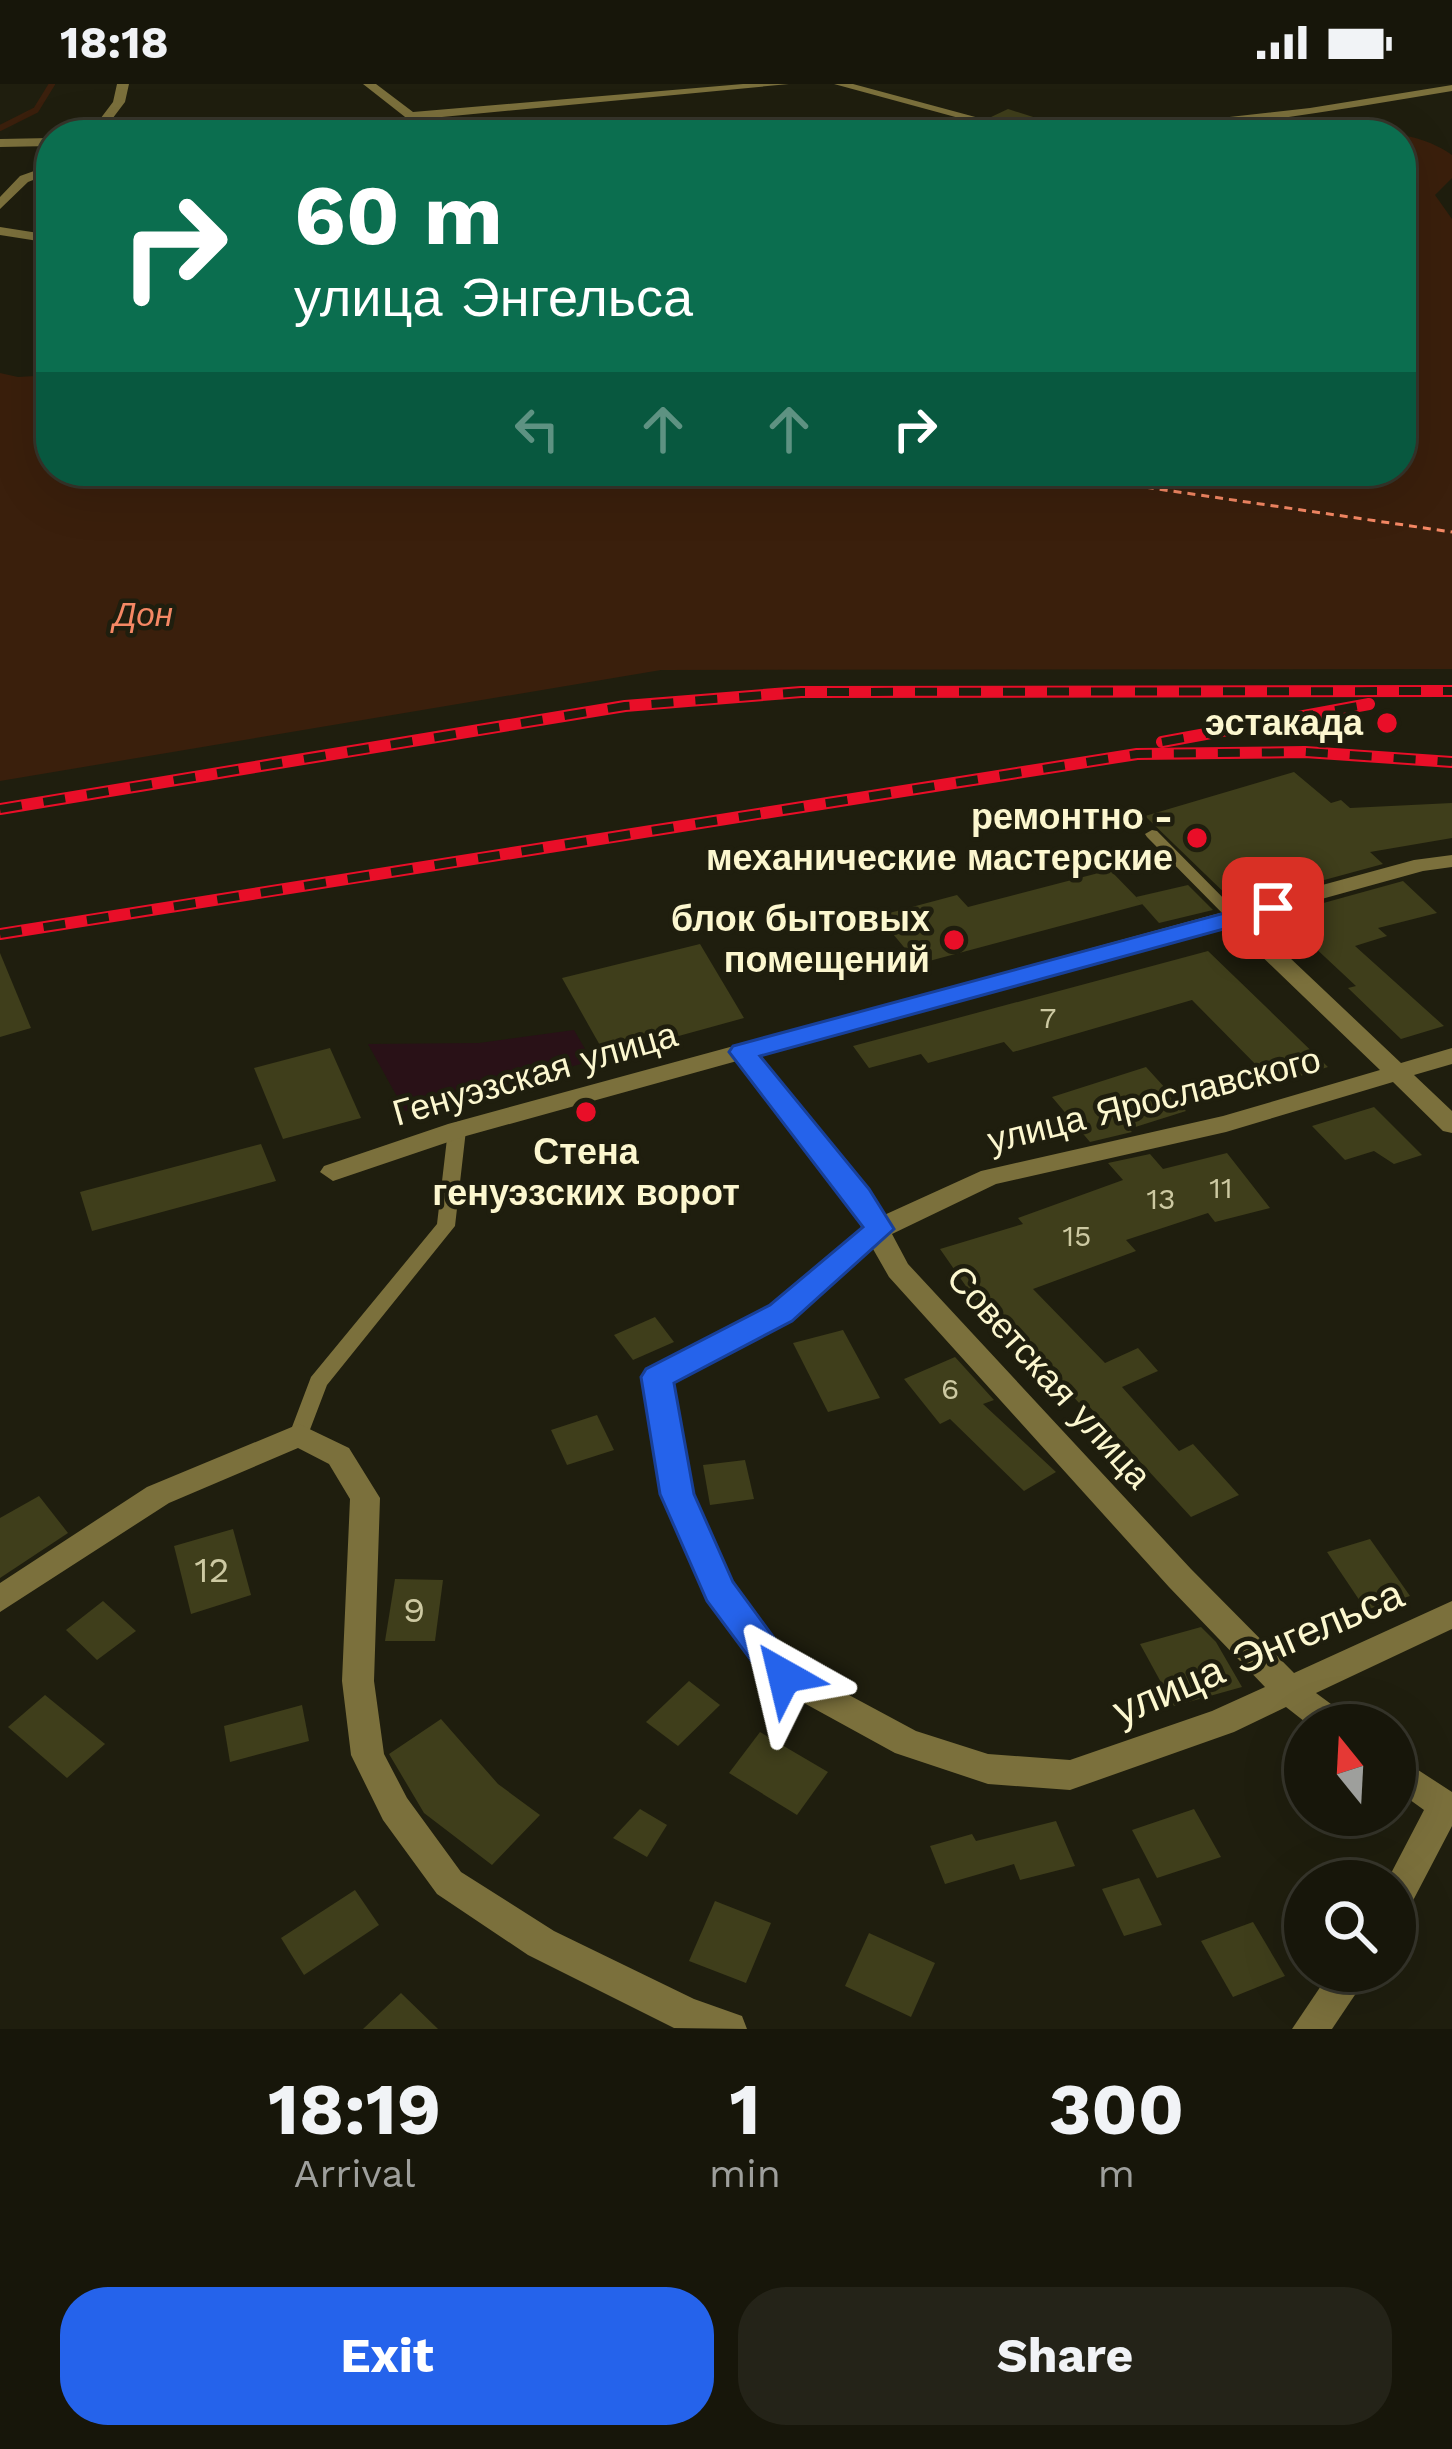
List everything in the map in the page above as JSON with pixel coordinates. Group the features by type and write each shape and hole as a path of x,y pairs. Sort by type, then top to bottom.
{"street":[{"path":"105,120 119,102 123,84"},
{"path":"369,84 415,120"},
{"path":"410,116 782,84"},
{"path":"840,84 978,120"},
{"path":"1222,120 1452,88"},
{"path":"2,143 36,142"},
{"path":"0,206 24,179 36,175"},
{"path":"0,231 36,237"},
{"name":"Генуэзская улица","path":"333,1172 457,1130 1422,865 1452,861"},
{"path":"1236,919 1452,1125"},
{"name":"Советская улица","path":"742,1052 859,1196 898,1270 1307,1704"},
{"name":"улица Ярославского","path":"879,1229 990,1177 1226,1124 1452,1057"},
{"name":"улица Энгельса","path":"879,1229 781,1313 657,1377 677,1494 720,1590 784,1676 907,1743 988,1769 1070,1775 1222,1722 1452,1614"},
{"path":"0,1599 158,1495 298,1435 339,1456 365,1498 358,1681 368,1755 395,1809 449,1883 541,1942 687,2015 729,2029"},
{"path":"1416,1786 1448,1809 1416,1864"},
{"path":"1310,2029 1337,1992"}],"lane":[{"path":"1152,834 1236,919"},
{"path":"298,1435 318,1382 446,1226 457,1130"}],"shaded area":[{"path":"574,1030 592,1061 405,1111 368,1044 479,1043"}],"water":[{"name":"Дон","path":"1416,139 1452,155 1452,178 1435,195 1452,219 1452,669 661,670 0,781 0,373 36,376 36,486 1416,486"}],"building":[{"path":"1008,109 1043,120 1000,120 991,117"},
{"path":"1294,772 1331,803 1341,800 1350,808 1452,803 1452,838 1370,852 1383,864 1236,904 1145,816"},
{"name":"блок бытовых помещений","path":"1110,870 1143,904 918,964 878,916 957,895 968,907"},
{"path":"1403,881 1437,913 1378,928 1387,936 1355,946 1444,1026 1401,1039 1348,988 1356,986 1280,915"},
{"path":"1188,885 1213,910 1159,923 1136,897"},
{"path":"700,944 744,1018 606,1056 562,978"},
{"path":"1208,951 1328,1067 1275,1084 1192,1000 1013,1052 1004,1042 928,1063 921,1054 869,1068 853,1046"},
{"path":"0,953 31,1028 0,1037"},
{"path":"330,1048 361,1118 283,1139 254,1068"},
{"path":"1146,1067 1186,1111 1090,1142 1052,1097"},
{"path":"1374,1107 1422,1155 1394,1164 1374,1151 1345,1160 1312,1126"},
{"path":"261,1144 276,1181 92,1231 80,1192"},
{"path":"1227,1153 1270,1208 1215,1222 1208,1213 1126,1240 1136,1251 1033,1289 1105,1363 1138,1348 1158,1371 1122,1387 1179,1451 1193,1444 1239,1495 1191,1517 1086,1403 1081,1405 983,1300 977,1302 940,1249 1023,1224 1018,1218 1123,1180 1108,1163 1150,1154 1163,1169"},
{"path":"655,1317 674,1342 633,1360 614,1335"},
{"path":"843,1330 880,1398 828,1412 793,1343"},
{"path":"955,1357 994,1400 983,1404 1056,1472 1024,1491 950,1419 940,1424 904,1379"},
{"path":"597,1415 614,1450 567,1465 551,1430"},
{"path":"745,1460 754,1499 710,1505 703,1465"},
{"path":"39,1496 68,1533 0,1578 0,1518"},
{"path":"233,1529 251,1595 191,1614 174,1546"},
{"path":"1370,1539 1410,1596 1366,1610 1327,1552"},
{"path":"395,1579 443,1580 435,1641 385,1641"},
{"path":"103,1601 136,1631 97,1660 66,1630"},
{"path":"1201,1627 1216,1642 1242,1687 1174,1706 1140,1644"},
{"path":"689,1681 720,1705 678,1746 646,1722"},
{"path":"45,1695 105,1744 67,1778 8,1727"},
{"path":"302,1705 309,1741 230,1762 224,1726"},
{"path":"441,1719 498,1784 540,1815 492,1865 424,1813 389,1754"},
{"path":"760,1732 828,1772 797,1815 729,1773"},
{"path":"640,1809 667,1825 647,1857 613,1838"},
{"path":"1194,1809 1221,1857 1157,1878 1132,1830"},
{"path":"1056,1821 1075,1866 1020,1880 1014,1864 945,1884 930,1846 972,1834 976,1841"},
{"path":"1139,1878 1162,1925 1124,1936 1102,1889"},
{"path":"355,1890 379,1925 304,1975 281,1938"},
{"path":"715,1901 771,1923 746,1983 689,1961"},
{"path":"1253,1922 1284,1976 1233,1997 1201,1941"},
{"path":"869,1933 935,1963 911,2017 845,1986"},
{"path":"401,1993 438,2029 363,2029"}],"waterway":[{"path":"0,128 36,110 52,84"}],"ferry route":[{"path":"1138,486 1452,532"}],"railway":[{"path":"0,809 625,706 801,692 1452,691"},
{"path":"1162,742 1369,704"},
{"path":"0,934 1137,754 1305,752 1452,762"}],"place":[{"name":"эстакада","path":"1387,723"},
{"name":"ремонтно - механические мастерские","path":"1197,838"},
{"name":"блок бытовых помещений","path":"954,940"},
{"name":"Стена генуэзских ворот","path":"586,1112"}],"route":[{"path":"784,1676 720,1590 677,1494 657,1377 781,1313 879,1229 859,1196 742,1052 1273,908"}]}
